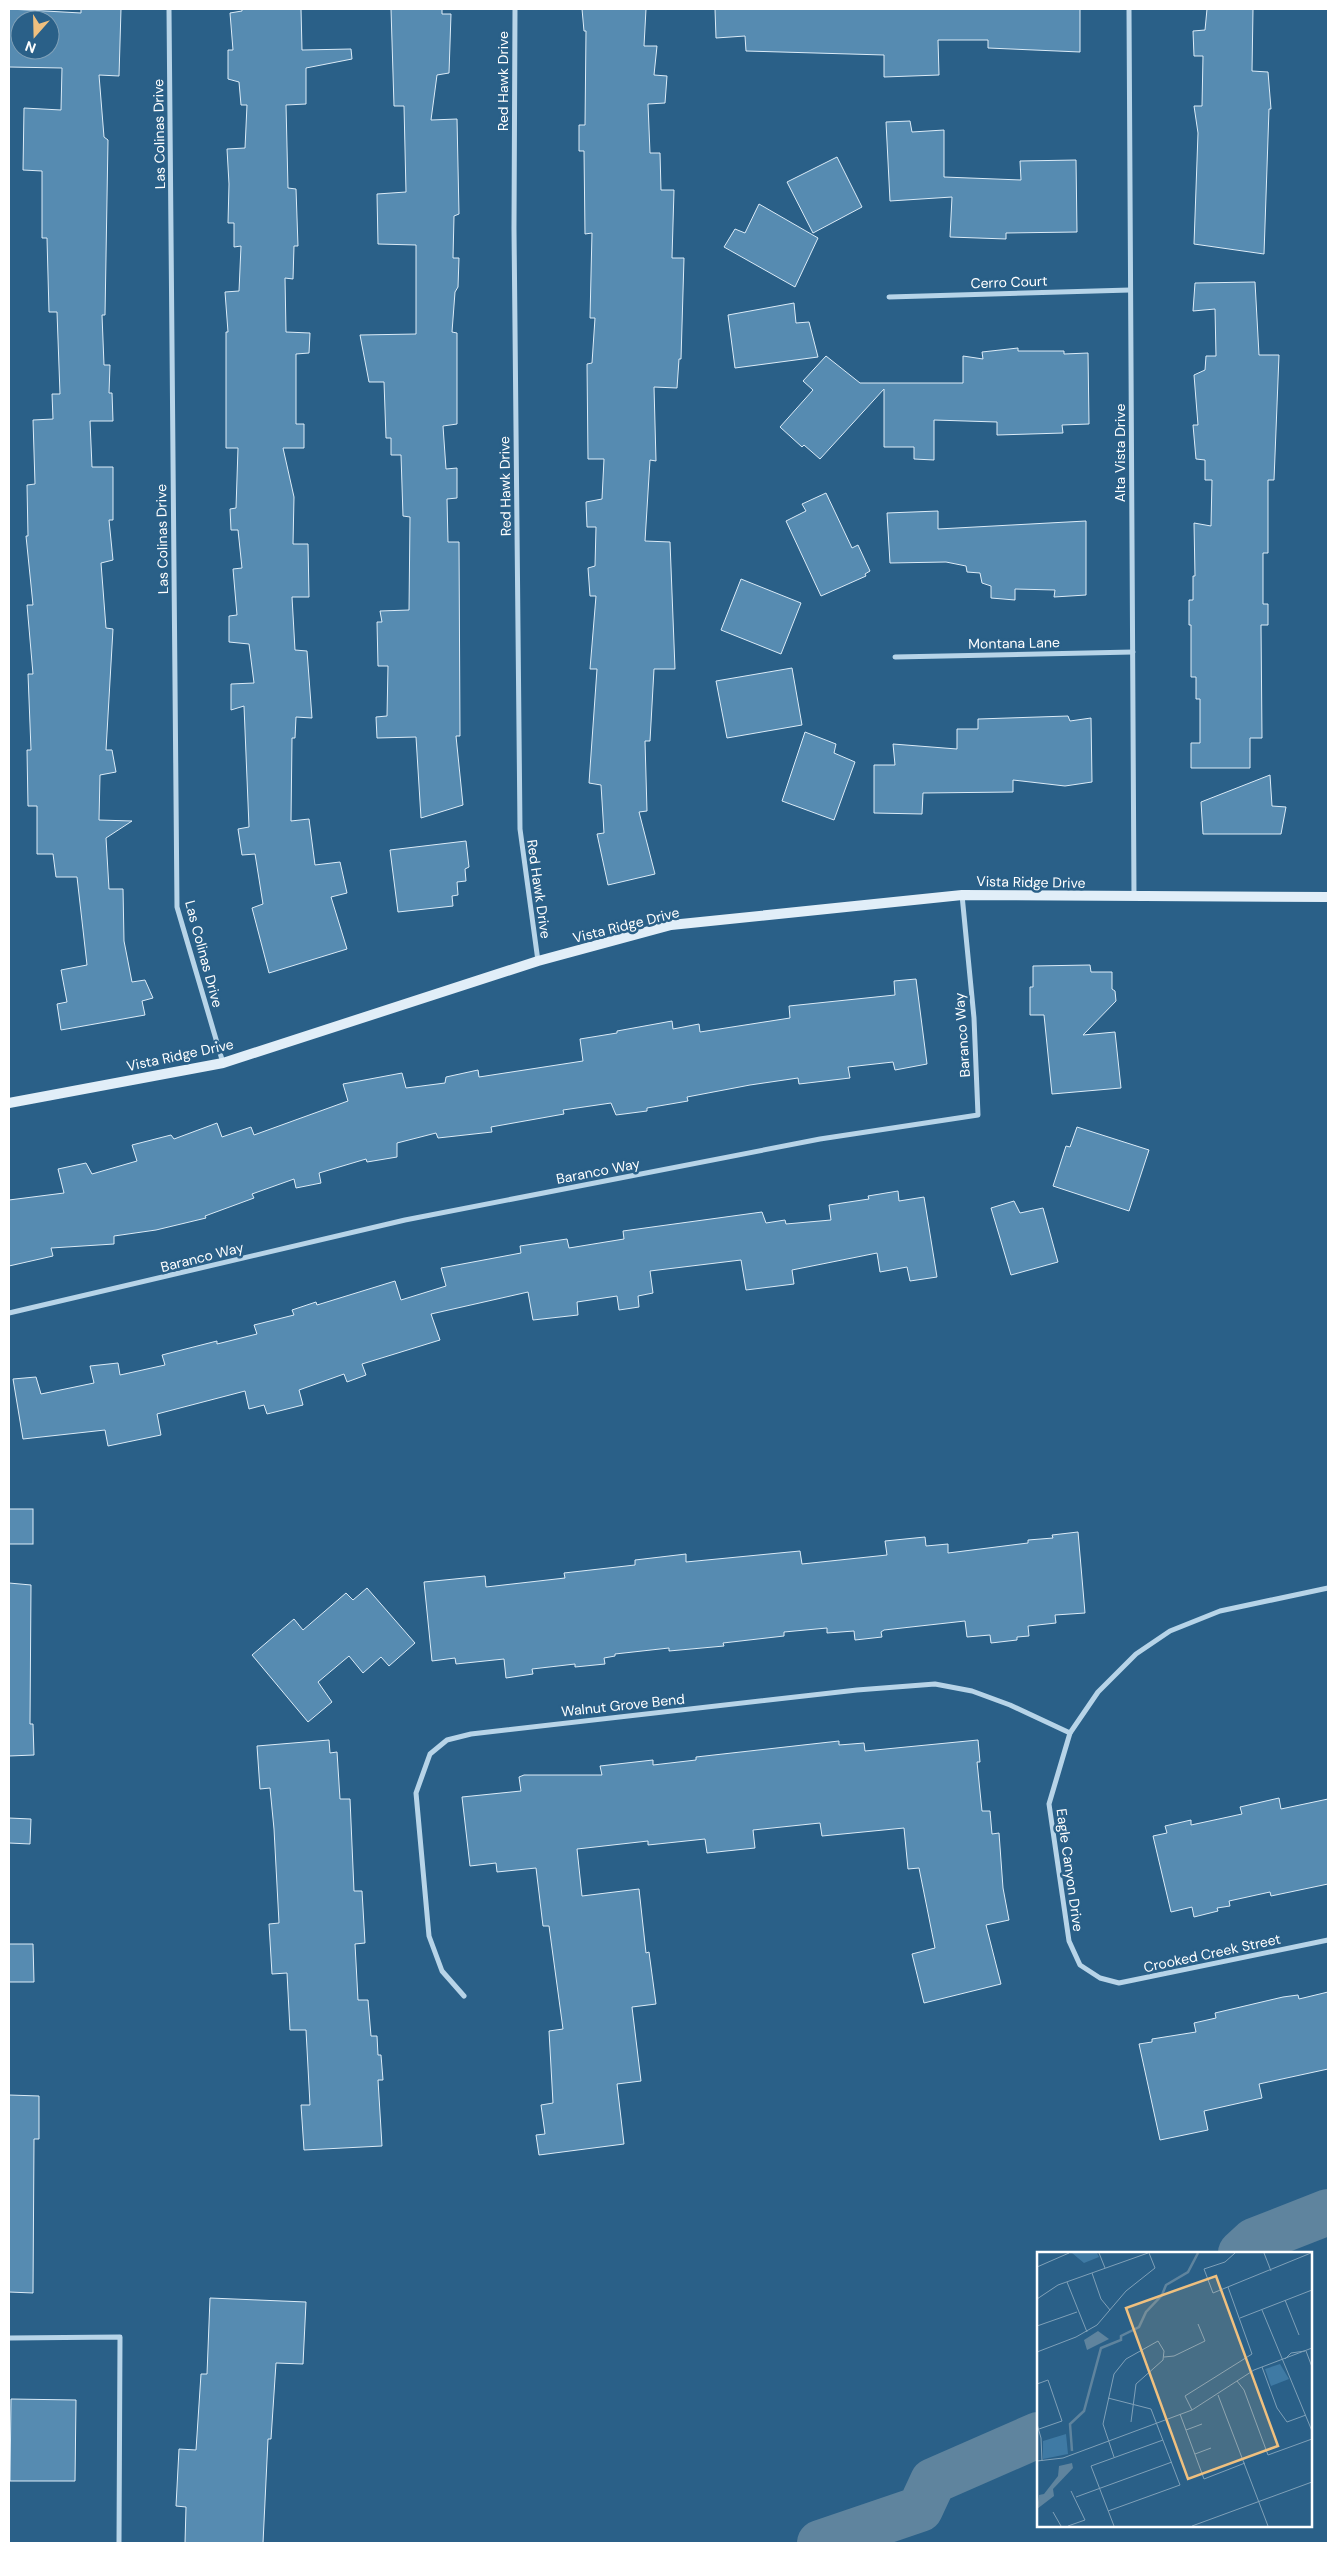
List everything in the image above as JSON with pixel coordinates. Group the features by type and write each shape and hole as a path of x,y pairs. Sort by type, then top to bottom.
{"street":[{"name":"Las Colinas Drive","path":"169,9 177,907 222,1063"},
{"name":"Red Hawk Drive","path":"515,9 514,228 520,829 538,961"},
{"name":"Alta Vista Drive","path":"1129,9 1134,896"},
{"name":"Cerro Court","path":"889,297 1130,290"},
{"name":"Montana Lane","path":"895,657 1133,652"},
{"name":"Vista Ridge Drive","path":"9,1103 222,1063 538,961 671,926 962,895 1328,898"},
{"name":"Baranco Way","path":"9,1313 405,1220 820,1139 978,1115 974,1018 962,895"},
{"name":"Eagle Canyon Drive","path":"1100,1978 1080,1965 1069,1941 1053,1844 1049,1804 1070,1733 1098,1692 1136,1654 1170,1631 1220,1611 1328,1588"},
{"name":"Walnut Grove Bend","path":"464,1996 442,1971 429,1936 416,1793 430,1754 447,1740 471,1734 856,1690 935,1684 972,1691 995,1699 1070,1733"},
{"name":"Crooked Creek Street","path":"1100,1978 1120,1983 1127,1982 1328,1940"},
{"path":"9,2338 120,2337 118,2543"}],"building":[{"path":"9,9 27,10 10,10 10,60 60,60 60,12 81,13 81,9 121,9 119,76 99,75 104,137 108,140 105,315 102,315 104,365 110,365 109,393 112,393 113,421 90,421 92,467 113,467 113,520 109,520 113,560 101,563 106,628 113,629 106,750 112,750 116,772 100,775 99,820 132,821 106,838 109,889 123,889 124,941 132,982 145,980 153,998 142,1001 145,1015 61,1030 57,1004 67,1002 61,970 87,965 77,877 56,877 53,854 37,854 37,806 28,806 27,750 31,750 28,674 33,674 27,605 33,605 26,536 28,536 27,485 35,484 33,420 53,419 52,394 60,394 57,312 49,312 47,238 42,238 42,171 23,170 24,108 61,110 62,68 9,67"},
{"path":"242,9 301,9 302,50 351,49 352,59 306,68 306,104 286,105 288,188 296,189 298,246 294,246 293,279 285,278 286,332 310,333 309,353 296,354 296,424 304,424 304,448 283,448 294,497 293,544 308,544 309,597 292,597 295,650 307,651 312,718 296,717 295,738 292,738 291,821 309,819 315,865 340,862 347,893 331,897 347,949 269,973 252,908 263,904 255,854 242,855 238,829 249,827 244,706 231,710 231,684 254,683 249,644 229,642 229,616 237,615 233,569 242,568 238,530 231,530 230,509 236,508 238,448 226,448 226,332 228,332 225,292 239,291 241,246 234,247 234,223 228,223 229,184 227,149 245,148 247,105 241,105 239,82 228,79 228,50 233,50 230,13 242,11"},
{"path":"391,9 442,9 442,14 451,14 449,73 437,75 431,120 457,119 459,214 454,216 453,258 459,258 458,287 455,292 452,332 457,333 457,424 443,426 446,469 457,468 457,498 447,499 448,542 459,542 460,736 456,736 463,805 421,818 416,737 377,738 376,717 387,716 388,666 378,666 377,622 382,622 380,611 409,610 410,517 403,516 401,455 391,455 391,438 386,438 384,382 369,382 360,335 416,334 416,245 378,244 377,194 406,192 404,106 394,106"},
{"path":"582,9 646,9 644,46 657,46 654,75 667,76 665,103 648,104 650,153 660,153 661,190 674,190 672,258 684,258 681,359 679,359 677,388 654,387 656,461 650,460 645,541 670,542 675,669 654,669 650,741 645,741 647,811 639,812 655,874 608,885 597,834 604,833 601,785 589,783 597,669 590,669 596,596 590,596 588,568 595,566 596,527 587,527 586,502 602,499 604,459 588,459 587,364 592,363 595,318 590,318 592,233 585,234 584,151 579,151 579,125 585,125 586,31 584,31"},
{"path":"715,9 1080,9 1080,52 988,48 988,40 938,40 939,75 884,77 884,55 746,51 745,36 716,38"},
{"path":"1207,9 1253,9 1252,71 1268,72 1271,109 1269,109 1264,254 1194,244 1198,133 1194,106 1202,106 1203,56 1194,56 1193,31 1205,30"},
{"path":"910,121 912,132 944,130 944,177 1021,180 1020,161 1076,160 1077,232 1006,233 1006,239 950,237 952,197 890,201 886,122"},
{"path":"837,157 862,207 813,233 787,182"},
{"path":"759,204 818,238 795,287 724,247 735,229 745,233"},
{"path":"1255,282 1259,355 1279,355 1274,480 1268,480 1268,553 1263,553 1263,604 1268,604 1268,625 1261,625 1262,738 1250,738 1250,768 1191,768 1191,743 1200,743 1200,699 1196,699 1196,677 1191,677 1191,625 1189,625 1189,600 1193,600 1193,576 1195,576 1194,523 1211,526 1212,480 1205,480 1205,460 1196,459 1193,425 1198,425 1194,375 1205,370 1206,356 1216,356 1215,309 1193,311 1195,283"},
{"path":"794,303 796,323 809,322 818,357 735,368 728,315"},
{"path":"1018,348 1018,351 1064,351 1064,354 1088,353 1089,424 1062,425 1063,433 997,435 997,422 934,420 934,460 914,459 914,447 884,447 884,389 820,459 804,445 802,447 780,427 813,390 803,381 826,356 860,383 963,383 963,356 983,359 982,352"},
{"path":"826,493 852,548 858,545 870,571 865,574 866,576 821,596 786,521 806,511 802,504"},
{"path":"938,511 938,529 1086,521 1086,595 1054,597 1055,590 1015,589 1015,600 991,598 991,586 982,583 980,573 967,572 966,566 946,562 890,563 887,513"},
{"path":"741,579 801,603 781,654 721,630"},
{"path":"792,668 802,725 727,738 716,681"},
{"path":"1068,716 1070,721 1091,718 1092,782 1065,786 1013,780 1013,792 923,793 922,814 874,813 874,765 895,765 893,744 957,749 957,729 978,729 978,719"},
{"path":"805,732 836,744 834,753 855,762 834,820 782,801"},
{"path":"1270,775 1272,806 1286,807 1281,834 1203,834 1201,802"},
{"path":"466,841 469,867 465,869 466,881 457,882 458,895 452,896 453,906 398,912 390,850"},
{"path":"1090,965 1091,972 1112,972 1112,989 1115,991 1116,1001 1083,1035 1115,1032 1121,1088 1052,1094 1044,1015 1030,1015 1030,987 1033,987 1033,966"},
{"path":"916,979 927,1064 895,1070 893,1062 848,1067 850,1078 799,1084 798,1078 750,1085 687,1097 688,1101 647,1108 647,1111 616,1115 611,1103 563,1110 564,1114 491,1127 492,1132 438,1138 436,1133 397,1143 397,1157 367,1162 366,1159 319,1173 321,1183 296,1188 294,1179 252,1194 254,1198 205,1216 206,1218 156,1230 114,1236 114,1244 51,1248 53,1256 9,1266 9,1200 64,1193 58,1169 86,1163 92,1174 137,1161 132,1145 171,1135 174,1139 217,1123 222,1137 251,1127 254,1135 348,1101 343,1084 402,1073 406,1088 445,1083 446,1077 478,1070 479,1077 583,1061 580,1039 672,1021 673,1029 699,1024 700,1032 790,1018 789,1006 895,995 894,981"},
{"path":"1077,1127 1149,1150 1129,1211 1053,1186 1066,1146 1070,1147"},
{"path":"898,1191 899,1201 924,1197 937,1277 910,1281 907,1267 880,1272 877,1253 792,1270 794,1284 746,1290 741,1260 650,1271 653,1293 638,1296 639,1307 619,1310 617,1296 577,1302 578,1315 533,1320 528,1292 431,1314 440,1340 362,1364 366,1375 347,1382 344,1374 299,1390 303,1405 267,1414 264,1405 249,1409 245,1391 157,1414 161,1435 108,1446 105,1430 23,1439 13,1379 36,1377 41,1394 94,1383 90,1366 118,1363 120,1375 165,1365 162,1355 217,1341 217,1344 257,1334 254,1325 294,1315 292,1310 316,1302 317,1305 395,1281 401,1300 446,1286 441,1268 521,1253 520,1246 567,1239 569,1248 624,1239 623,1231 762,1212 766,1223 785,1220 786,1224 831,1220 829,1205 869,1199 868,1196"},
{"path":"1014,1201 1020,1213 1043,1208 1058,1262 1011,1275 991,1208"},
{"path":"9,1509 33,1509 33,1544 9,1544"},
{"path":"1078,1532 1085,1613 1055,1615 1056,1623 1028,1626 1029,1636 1017,1637 1017,1640 991,1643 990,1635 967,1637 965,1621 884,1630 881,1632 882,1637 855,1640 854,1631 827,1633 827,1628 784,1632 784,1636 723,1643 724,1646 669,1651 669,1648 615,1654 615,1656 604,1658 605,1664 575,1667 575,1664 532,1669 533,1674 506,1678 504,1659 456,1664 455,1658 432,1661 424,1582 485,1576 486,1587 565,1578 564,1573 635,1565 635,1560 686,1554 686,1562 800,1551 802,1564 887,1555 885,1541 925,1537 926,1546 948,1544 948,1553 1028,1543 1028,1540 1053,1538 1052,1535"},
{"path":"9,1583 31,1585 30,1724 33,1724 34,1755 9,1756"},
{"path":"367,1588 415,1643 389,1666 381,1657 363,1673 349,1656 318,1682 332,1702 308,1722 252,1655 294,1619 303,1630 346,1593 353,1600"},
{"path":"329,1740 330,1753 337,1752 340,1799 350,1799 354,1891 362,1891 365,1943 355,1944 358,2000 368,2000 371,2036 377,2036 378,2055 381,2055 383,2080 378,2080 382,2146 304,2150 301,2105 310,2105 306,2030 290,2030 287,1973 272,1974 269,1924 279,1923 274,1829 270,1788 260,1789 257,1746"},
{"path":"978,1740 980,1762 977,1762 982,1811 990,1811 992,1834 999,1833 1003,1888 1009,1920 986,1925 1001,1984 924,2003 912,1954 935,1948 919,1868 908,1869 904,1828 822,1836 820,1823 753,1830 755,1848 707,1853 705,1839 648,1845 648,1841 577,1849 582,1896 639,1889 646,1953 649,1952 656,2004 632,2007 641,2081 617,2084 624,2144 539,2155 536,2135 545,2134 541,2105 553,2103 549,2031 563,2029 549,1926 543,1926 536,1868 497,1872 496,1863 470,1866 462,1797 521,1791 519,1777 524,1775 602,1775 600,1766 653,1760 653,1765 696,1760 696,1757 839,1741 839,1745 864,1743 865,1751"},
{"path":"1279,1798 1281,1809 1328,1799 1328,1884 1271,1896 1270,1892 1229,1901 1230,1906 1217,1908 1218,1911 1194,1917 1192,1907 1171,1912 1153,1836 1167,1833 1165,1826 1191,1820 1191,1825 1242,1814 1240,1807"},
{"path":"9,1818 31,1819 30,1844 9,1843"},
{"path":"9,1944 33,1944 34,1982 9,1982"},
{"path":"1328,1992 1328,2069 1259,2084 1262,2098 1204,2111 1208,2130 1160,2140 1139,2044 1152,2042 1152,2039 1196,2032 1194,2023 1216,2018 1215,2013 1283,1997 1298,1995 1299,1999"},
{"path":"9,2095 39,2096 39,2139 34,2139 33,2293 9,2292"},
{"path":"210,2298 306,2302 303,2364 276,2363 271,2439 268,2439 263,2543 185,2543 186,2507 176,2506 179,2449 196,2450 201,2374 207,2374"},
{"path":"11,2399 76,2400 75,2481 10,2481"}],"waterway":[{"path":"1242,2252 1254,2241 1328,2212"},
{"path":"820,2543 920,2509 933,2481 1037,2435"}]}
